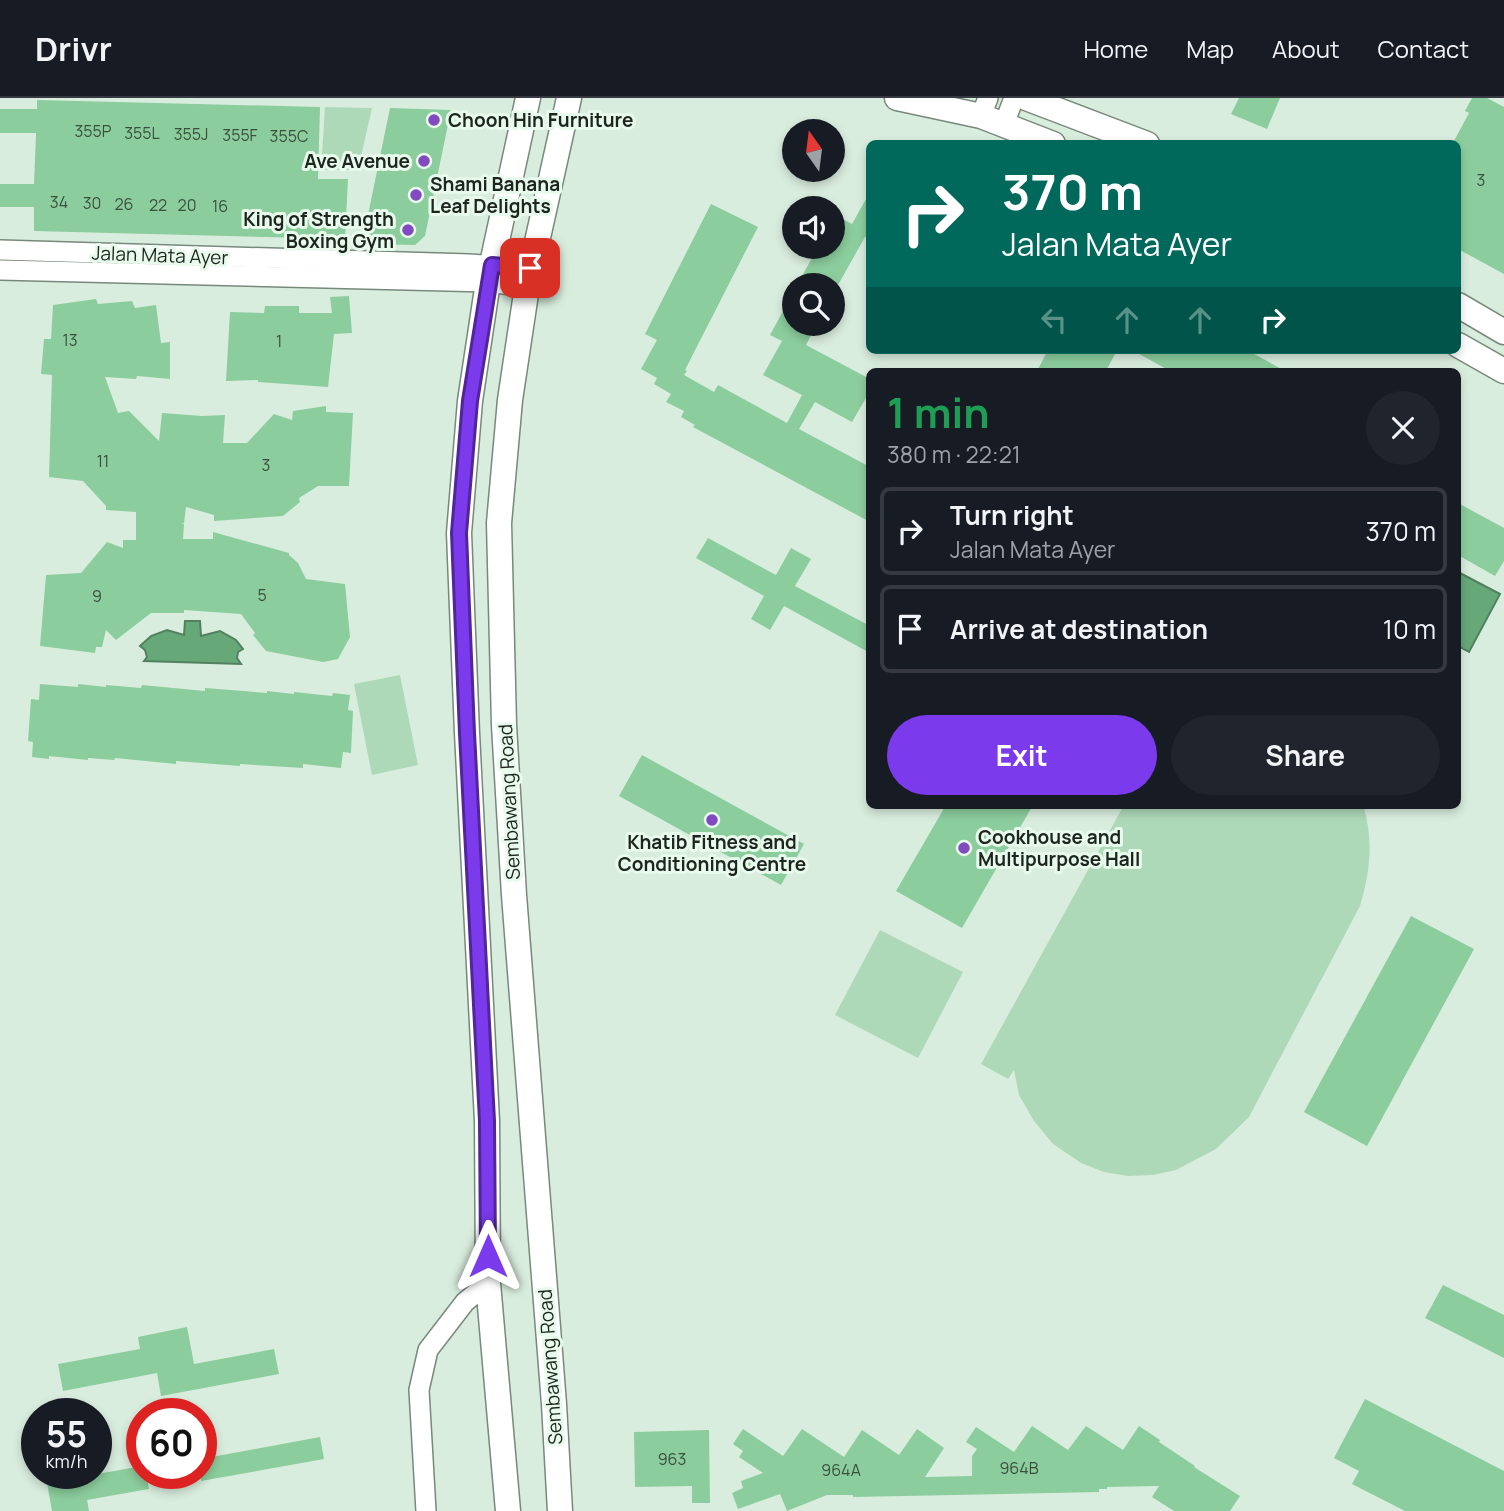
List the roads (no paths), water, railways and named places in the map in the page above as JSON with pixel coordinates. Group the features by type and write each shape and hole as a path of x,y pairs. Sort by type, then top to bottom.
{"main road":[{"name":"Sembawang Road","path":"508,1511 488,1283 487,1121 459,533 470,401 490,274 528,98"},
{"name":"Sembawang Road","path":"560,1511 514,895 504,725 499,523 510,400 528,278 569,98"},
{"path":"897,98 991,113 1046,140"},
{"path":"1026,98 1136,140"},
{"path":"1461,307 1504,332"},
{"path":"1461,347 1504,371"}],"street":[{"path":"991,113 1014,98"},
{"name":"Jalan Mata Ayer","path":"0,250 528,278"},
{"name":"Jalan Mata Ayer","path":"0,270 436,272"},
{"path":"426,1511 419,1390 428,1350 465,1302 488,1283"}],"place":[{"name":"Choon Hin Furniture","path":"434,120"},
{"name":"Ave Avenue","path":"424,161"},
{"name":"Shami Banana Leaf Delights","path":"416,195"},
{"name":"King of Strength Boxing Gym","path":"408,230"},
{"name":"Khatib Fitness and Conditioning Centre","path":"712,820"},
{"name":"Cookhouse and Multipurpose Hall","path":"964,848"}]}
